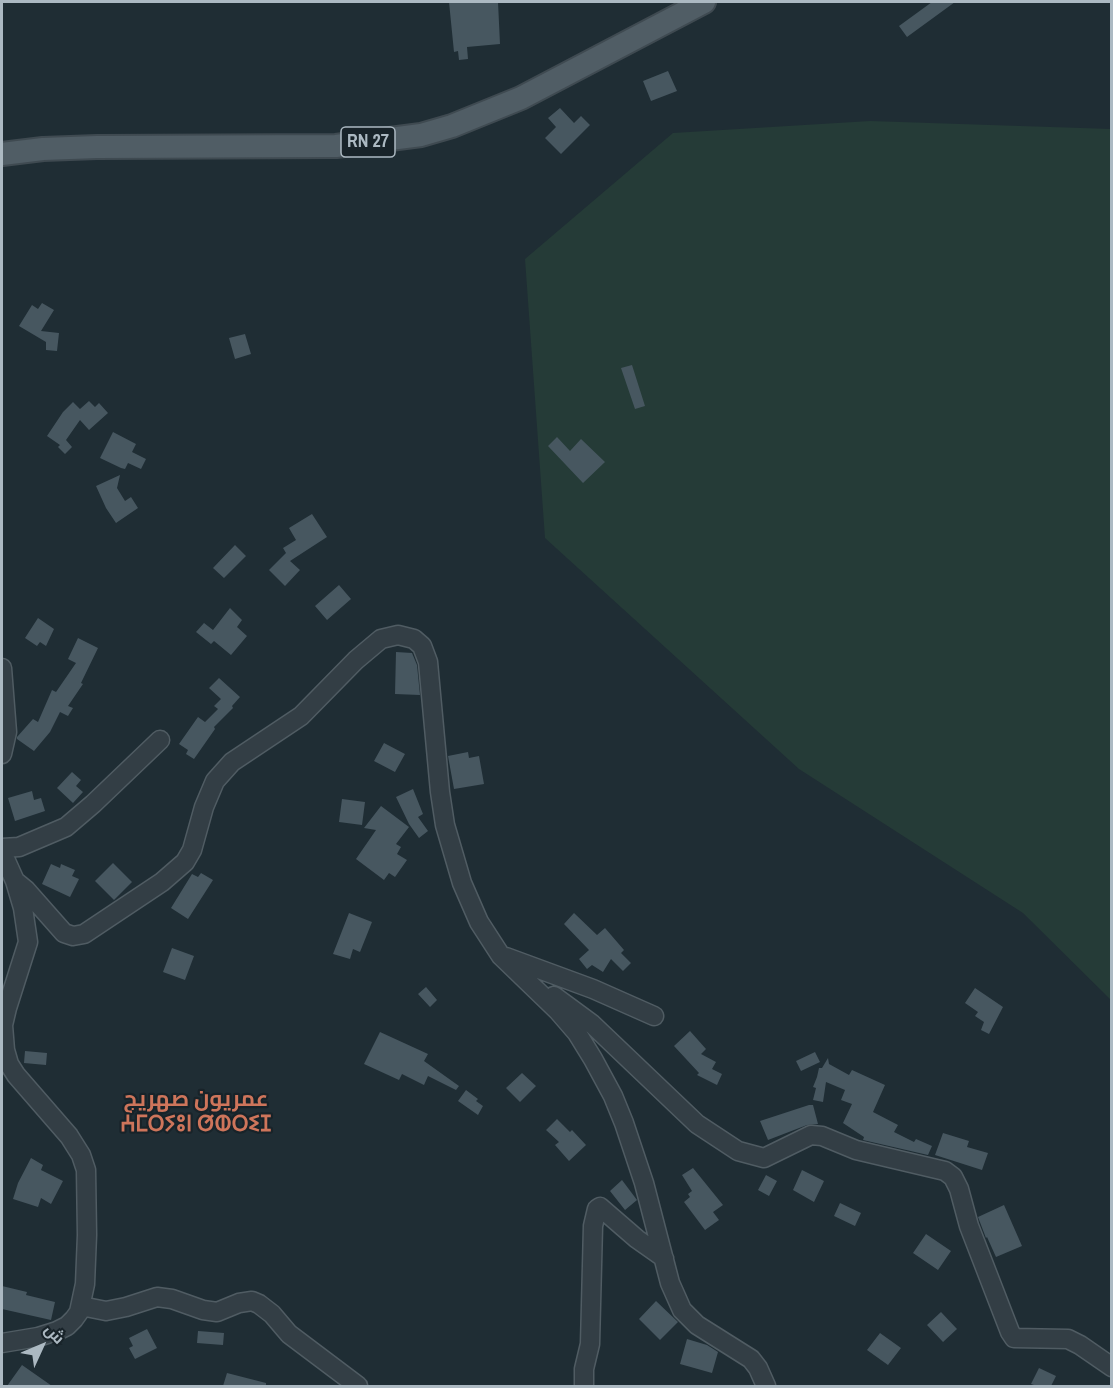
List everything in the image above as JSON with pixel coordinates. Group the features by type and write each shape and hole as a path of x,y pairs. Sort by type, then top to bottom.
{"main road":[{"name":"RN 27","path":"2,154 43,149 97,147 336,146 421,135 462,122 521,98 704,2"}],"street":[{"path":"15,881 26,890 64,933 72,936 84,934 162,882 185,862 195,843 204,807 212,787 221,772 232,762 301,716 372,646 388,636 404,635 414,639 422,646 428,662 440,792 453,858 479,922 501,956 558,1011 577,1033 613,1096 644,1183 675,1299 697,1325 750,1359 758,1368 766,1386"},
{"path":"2,668 7,732 2,754"},
{"path":"2,1343 38,1337 67,1326 75,1319 81,1306 85,1284 86,1170 81,1155 69,1136 16,1075 5,1070 3,1025 28,942 23,908 2,850 19,847 66,828 160,740"},
{"path":"501,956 573,981 654,1016"},
{"path":"533,987 562,1001 592,1024 682,1111 738,1151 764,1158 812,1135 822,1136 856,1150 945,1171 953,1177 959,1190 969,1226 1014,1338 1068,1339 1112,1366"},
{"path":"584,1386 584,1369 590,1344 593,1226 597,1209 600,1207 623,1228 664,1258"},
{"path":"81,1306 106,1311 158,1297 217,1312 239,1303 252,1301 272,1314 289,1334 358,1386"}],"green space":[{"path":"870,121 1111,129 1111,1000 1023,913 799,769 545,538 525,259 673,133"}],"building":[{"path":"449,2 498,2 500,44 467,47 468,59 459,60 458,51 454,52"},
{"path":"932,2 955,2 907,37 899,26"},
{"path":"668,71 677,91 651,101 643,81"},
{"path":"560,108 574,123 581,116 590,125 561,154 545,138 556,127 548,118"},
{"path":"42,303 54,310 41,331 59,333 57,351 46,350 46,342 19,326 32,305 38,309"},
{"path":"245,334 251,354 235,359 229,338"},
{"path":"632,365 645,406 635,409 621,368"},
{"path":"89,401 95,407 99,403 108,413 89,430 80,420 66,440 72,447 65,454 58,447 60,445 47,436 63,412 73,402 80,409"},
{"path":"113,432 136,444 132,452 146,459 141,469 128,463 125,469 121,468 100,458"},
{"path":"557,437 570,451 581,439 605,462 583,483 548,446"},
{"path":"120,475 117,488 125,501 131,497 138,508 116,523 96,486"},
{"path":"312,514 327,537 290,561 300,570 285,586 269,570 286,553 283,548 296,540 289,528"},
{"path":"235,545 246,556 224,578 213,568"},
{"path":"339,585 351,599 327,620 315,606"},
{"path":"230,608 242,620 237,627 247,636 231,655 214,641 211,644 196,632 204,623 213,630"},
{"path":"38,618 54,629 46,646 40,642 37,646 25,638"},
{"path":"78,638 98,648 81,683 83,684 68,706 73,708 68,716 60,712 50,732 34,751 17,737 33,719 38,722 52,690 56,692 76,663 68,659"},
{"path":"396,652 412,653 417,665 420,695 395,694"},
{"path":"219,678 240,697 232,706 233,708 214,727 215,729 194,759 186,754 188,750 179,744 198,717 205,722 218,709 214,706 221,699 209,688"},
{"path":"384,743 405,754 395,772 374,761"},
{"path":"468,752 469,758 479,756 484,784 454,789 448,756"},
{"path":"72,772 81,780 76,786 83,792 73,803 57,788"},
{"path":"413,789 423,814 418,817 428,831 419,838 409,824 396,797"},
{"path":"32,791 34,800 41,798 45,811 15,821 8,798"},
{"path":"342,799 365,802 362,825 339,822"},
{"path":"381,806 409,827 396,844 401,847 397,854 407,860 395,877 389,873 384,880 356,859 376,830 364,828"},
{"path":"113,863 132,882 114,900 95,881"},
{"path":"51,864 60,868 61,864 75,870 72,876 79,879 70,897 42,884"},
{"path":"201,873 213,880 188,919 171,908 192,874 198,877"},
{"path":"349,913 372,922 360,952 353,949 350,959 333,954"},
{"path":"574,913 597,935 605,928 624,950 621,953 631,963 623,971 611,959 603,972 592,965 587,969 579,959 589,950 564,924"},
{"path":"172,948 194,956 185,980 163,972"},
{"path":"426,987 437,1000 430,1007 418,994"},
{"path":"975,988 1003,1007 989,1034 981,1030 984,1022 975,1016 978,1012 965,1003"},
{"path":"690,1031 706,1049 701,1054 716,1062 712,1069 722,1074 717,1085 697,1075 699,1073 674,1046"},
{"path":"380,1032 428,1054 424,1061 459,1086 456,1090 428,1076 424,1085 402,1074 399,1080 364,1064"},
{"path":"25,1051 47,1053 46,1065 24,1063"},
{"path":"815,1052 820,1062 801,1071 796,1061"},
{"path":"828,1058 829,1064 849,1075 852,1070 885,1085 873,1112 898,1125 894,1132 914,1142 916,1139 932,1146 928,1155 863,1140 864,1137 843,1123 852,1104 841,1100 845,1090 826,1082 823,1102 813,1100 816,1088 813,1087 819,1068 822,1068"},
{"path":"522,1073 536,1086 520,1102 506,1088"},
{"path":"466,1090 483,1106 478,1115 458,1101"},
{"path":"813,1105 818,1124 807,1125 768,1140 760,1121"},
{"path":"557,1119 570,1132 572,1130 586,1145 569,1161 555,1145 559,1142 546,1130"},
{"path":"943,1133 969,1141 967,1147 988,1153 982,1170 935,1155"},
{"path":"31,1158 43,1165 41,1170 63,1181 51,1204 41,1198 38,1207 13,1199 18,1183"},
{"path":"693,1168 723,1205 713,1212 719,1220 705,1230 684,1202 690,1197 688,1194 692,1191 682,1175"},
{"path":"802,1170 824,1181 814,1202 793,1190"},
{"path":"766,1175 777,1181 769,1196 758,1190"},
{"path":"622,1180 637,1200 625,1210 610,1191"},
{"path":"840,1203 861,1213 855,1226 834,1216"},
{"path":"1004,1205 1022,1246 996,1257 978,1217"},
{"path":"926,1234 951,1251 938,1270 913,1253"},
{"path":"2,1286 55,1302 51,1320 2,1309"},
{"path":"656,1301 678,1322 660,1340 639,1319"},
{"path":"941,1312 957,1329 943,1342 927,1325"},
{"path":"147,1329 157,1348 135,1359 129,1348 133,1346 129,1338"},
{"path":"198,1331 224,1333 223,1345 197,1343"},
{"path":"880,1333 901,1348 888,1365 867,1350"},
{"path":"687,1339 707,1345 718,1352 712,1373 680,1364"},
{"path":"22,1365 52,1386 7,1386"},
{"path":"1039,1368 1056,1376 1051,1386 1031,1384"},
{"path":"227,1373 266,1383 266,1386 223,1386"}],"district":[{"name":"عمريون صهريج ⵄⵎⵔⵢⵓⵏ ⵚⵀⵔⵉⵊ","path":"196,1112"}]}
